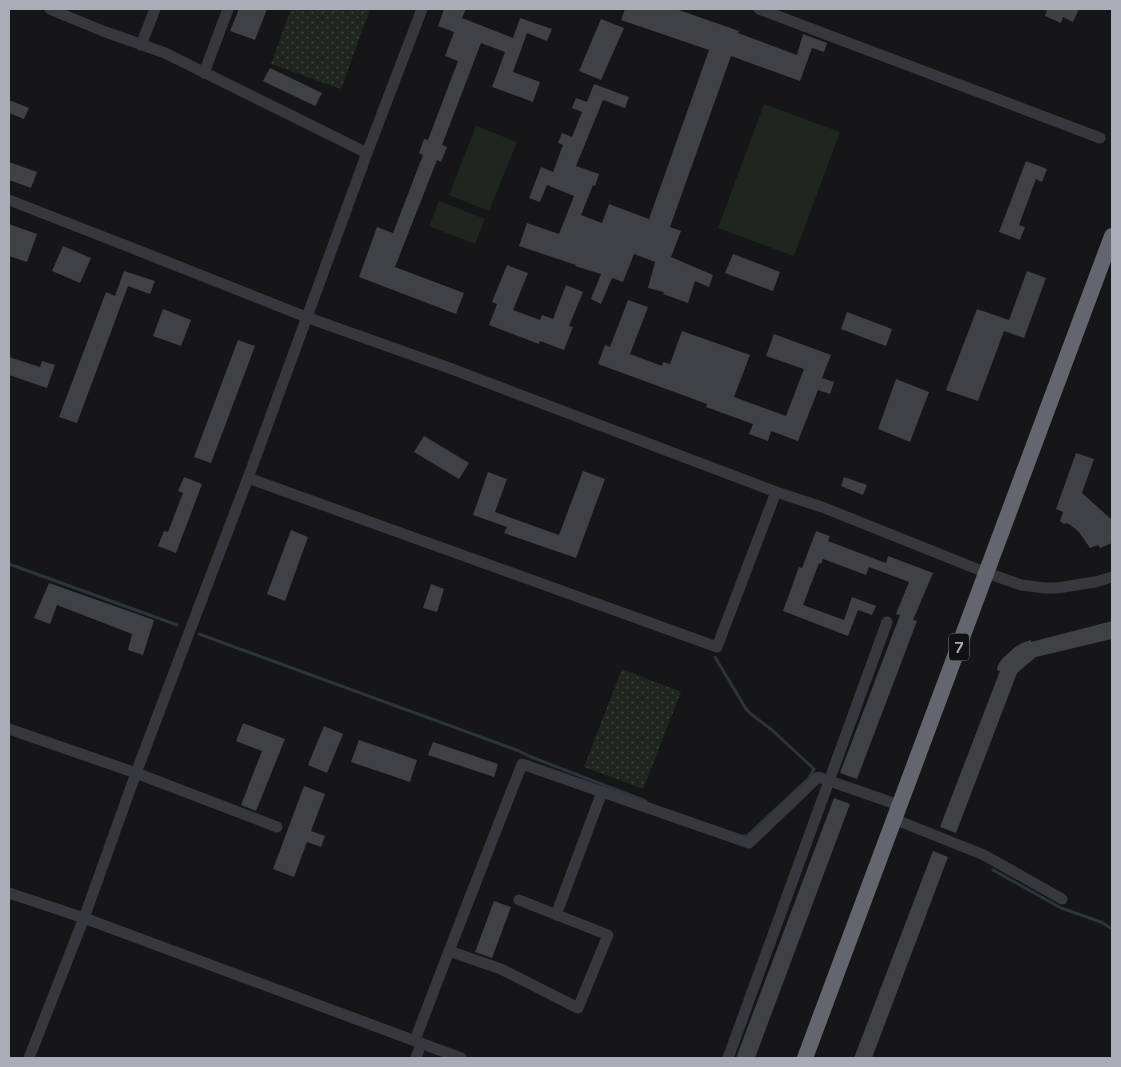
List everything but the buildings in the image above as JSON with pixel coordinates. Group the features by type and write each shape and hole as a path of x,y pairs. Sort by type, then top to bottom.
{"highway":[{"name":"7","path":"805,1058 1112,236"}],"street":[{"path":"50,9 103,31 165,53 367,153"},
{"path":"141,45 155,9"},
{"path":"204,73 228,9"},
{"path":"29,1058 84,918 136,773 422,9"},
{"path":"759,9 1100,138"},
{"path":"9,200 306,318 452,369 776,492 822,507 1021,585 1045,588 1073,586 1112,577"},
{"path":"248,478 717,648 776,492"},
{"path":"728,1058 887,622"},
{"path":"9,729 136,773 277,827"},
{"path":"416,1058 418,1042 449,951 522,764 749,843 818,777 897,812 984,855 1062,898"},
{"path":"556,915 602,792"},
{"path":"9,892 462,1058"},
{"path":"449,951 501,969 578,1008 608,936 518,900"}],"shaded area":[{"path":"291,9 370,9 341,89 271,64"},
{"path":"764,104 840,132 794,256 718,228"},
{"path":"476,126 517,142 489,211 449,195"},
{"path":"439,201 485,219 475,244 429,226"},
{"path":"622,669 681,692 643,789 584,767"}],"waterway":[{"path":"9,564 177,625"},
{"path":"199,634 519,751 646,801"},
{"path":"715,657 746,709 814,769 809,778 747,836 744,836"},
{"path":"993,870 1061,908 1101,922 1112,929"}]}
